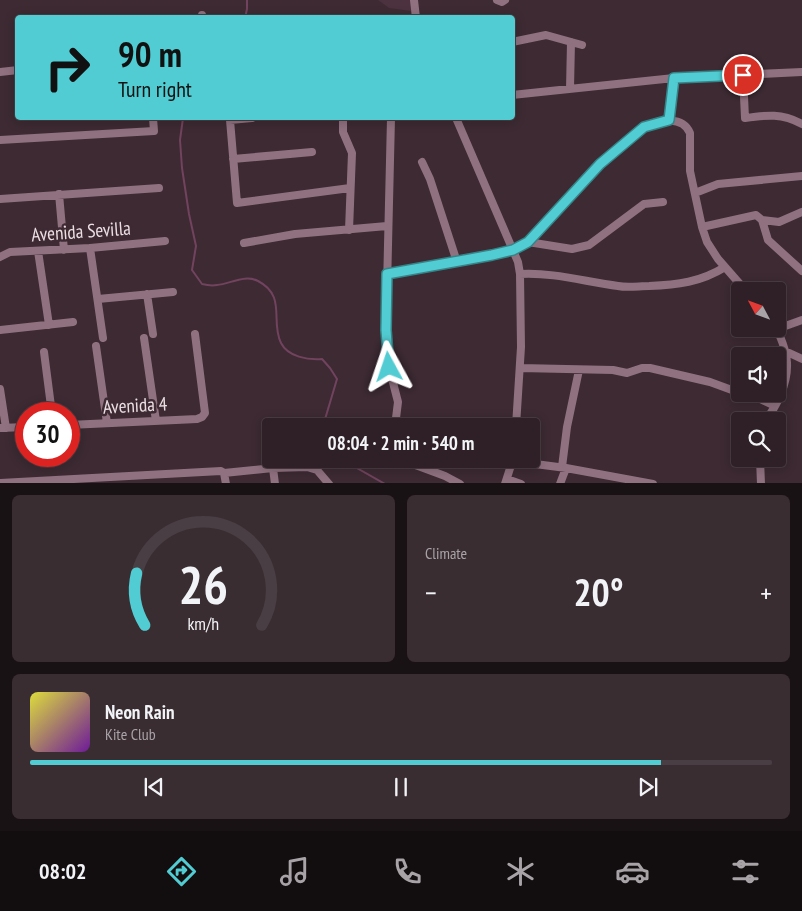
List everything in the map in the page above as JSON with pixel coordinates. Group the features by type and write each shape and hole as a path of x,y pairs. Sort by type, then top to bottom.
{"street":[{"path":"414,0 416,15"},
{"path":"497,0 502,2 505,0"},
{"path":"515,41 546,35 582,45"},
{"path":"570,89 571,42"},
{"path":"0,72 15,70"},
{"path":"515,95 674,78 802,72"},
{"path":"743,75 745,118 774,115 793,119 802,124"},
{"path":"669,120 674,78"},
{"path":"0,140 154,131 153,120"},
{"path":"230,120 237,203 350,188"},
{"path":"343,120 343,132 352,153 348,230"},
{"path":"391,120 386,330 389,367 398,402 397,418"},
{"path":"457,120 518,262 520,274 520,368 517,418"},
{"path":"387,274 513,250 528,242 600,164 644,127 669,120 681,123 690,133 690,172 702,227 707,242 718,259 738,282"},
{"path":"233,159 312,152"},
{"path":"422,162 430,179 457,262"},
{"path":"694,193 718,184 802,176"},
{"path":"0,200 59,194 159,188"},
{"path":"59,194 64,250"},
{"path":"528,242 572,249 589,244 644,204 662,202"},
{"path":"702,227 756,215 762,220 779,222 802,212"},
{"path":"762,220 768,240 802,271"},
{"path":"244,243 295,234 387,226"},
{"name":"Avenida Sevilla","path":"0,257 10,252 64,250 165,241"},
{"path":"90,248 104,338"},
{"path":"38,251 49,325"},
{"path":"520,274 536,273 621,287 685,283 712,275 725,268"},
{"path":"98,299 173,292"},
{"path":"147,294 153,334"},
{"path":"786,326 802,320"},
{"path":"0,330 73,322"},
{"name":"Avenida 4","path":"80,424 202,417 205,412 195,334"},
{"path":"144,338 156,420"},
{"path":"96,346 107,423"},
{"path":"786,351 802,358"},
{"path":"44,352 50,402"},
{"path":"520,368 613,370 627,373 642,368 650,368 710,382 731,390"},
{"path":"560,483 564,468 567,427 579,370"},
{"path":"0,388 3,428"},
{"path":"767,402 775,406"},
{"path":"771,412 777,402"},
{"path":"540,464 647,483"},
{"path":"760,467 761,483"},
{"path":"0,483 221,471 224,473 273,468 275,483"},
{"path":"312,468 317,470 328,483"},
{"path":"423,468 458,483"},
{"path":"506,481 510,468"},
{"path":"224,473 226,483"}],"shaded area":[{"path":"378,0 411,0 411,11 389,8"}],"waterway":[{"path":"246,15 247,0"},
{"path":"183,120 180,140 182,168 196,246 192,270 202,284 215,285 253,279 267,287 275,301 278,335 284,348 299,357 322,359 337,379 325,418"},
{"path":"357,468 383,483"}],"route":[{"path":"389,367 386,330 387,274 492,255 513,250 528,242 600,164 644,127 669,120 674,78 743,75"}]}
